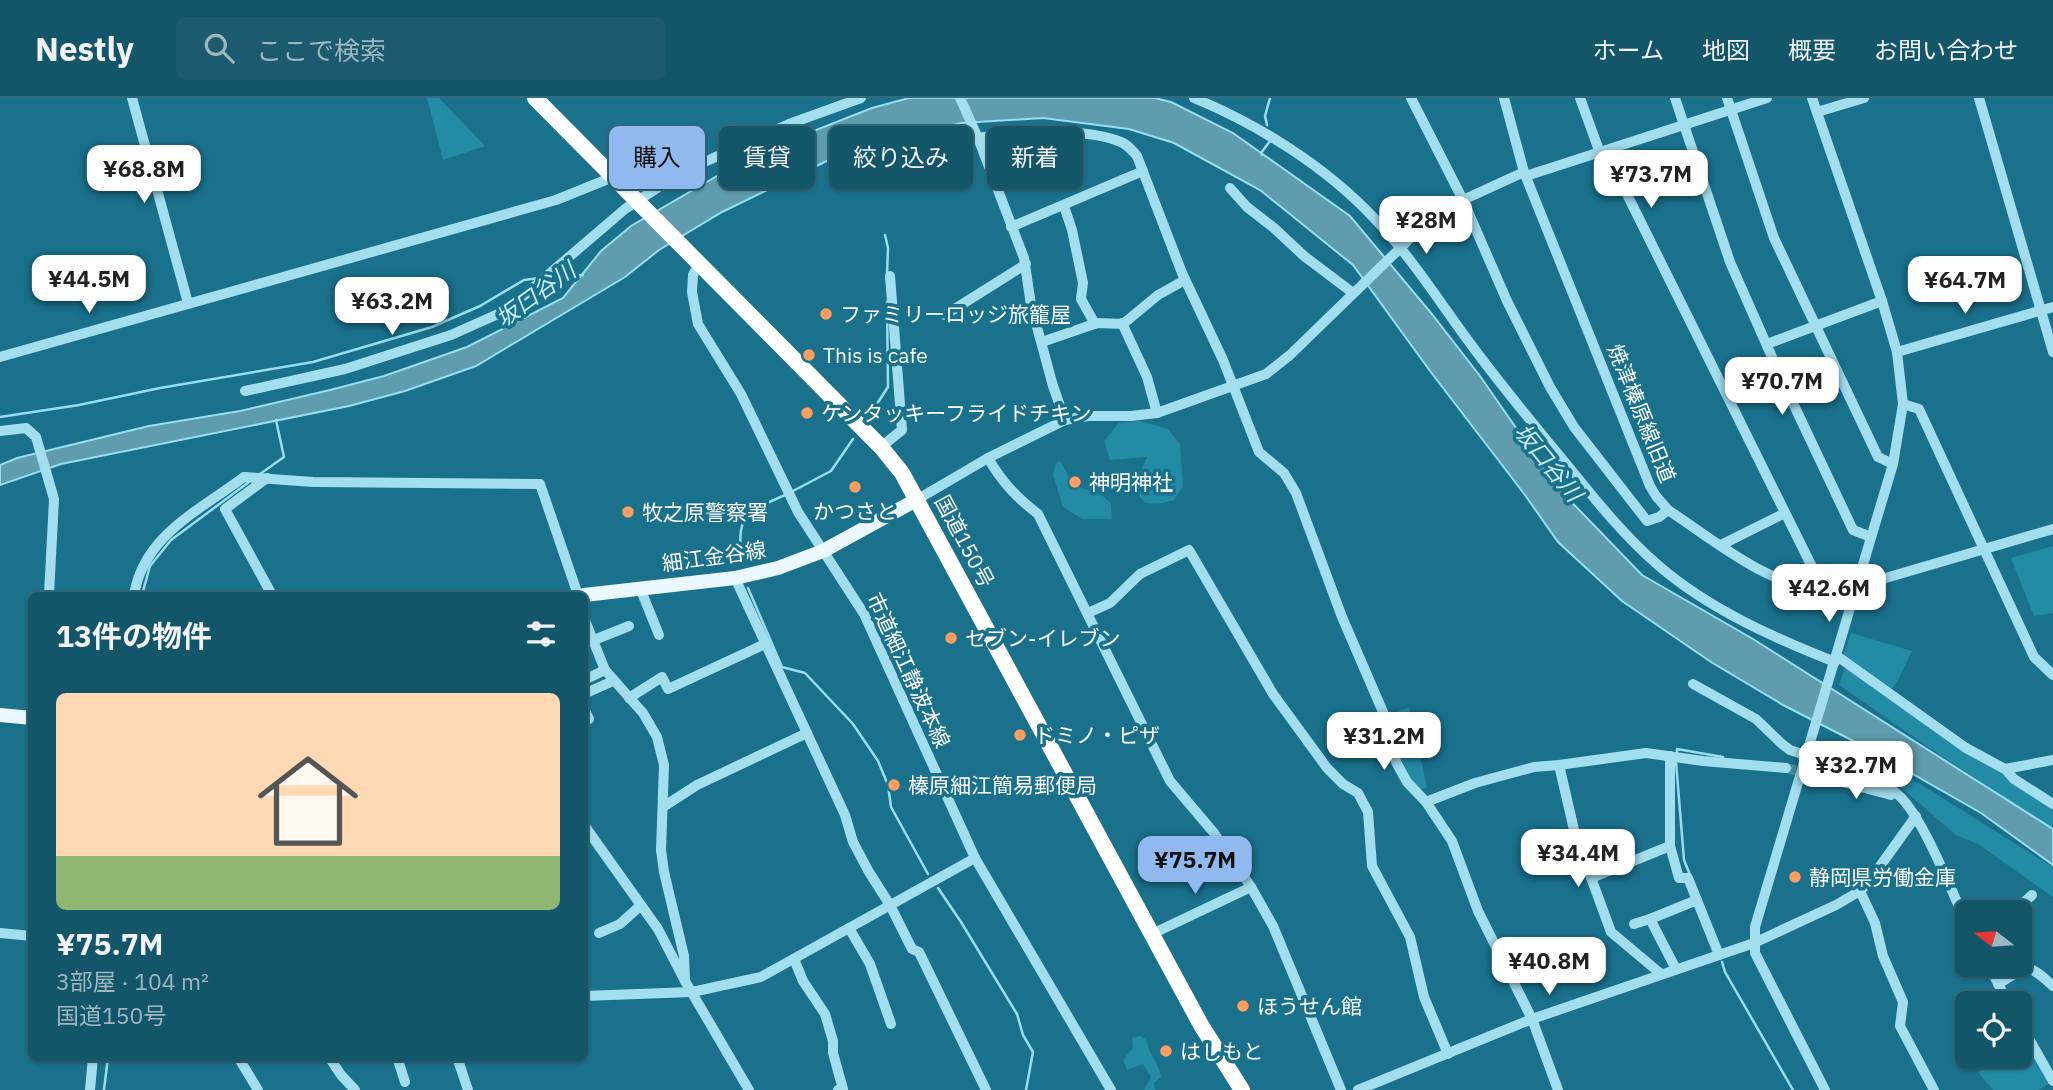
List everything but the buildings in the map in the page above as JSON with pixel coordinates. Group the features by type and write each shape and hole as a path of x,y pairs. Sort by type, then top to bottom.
{"highway":[{"name":"国道150号","path":"535,98 609,173"},
{"name":"国道150号","path":"625,189 881,447 902,473 1200,1025 1242,1090"}],"main road":[{"name":"細江金谷線","path":"588,595 735,578 778,568 823,551 918,499"},
{"path":"0,715 28,718"}],"street":[{"path":"132,98 188,303"},
{"path":"246,391 345,369 451,335 507,310 638,202 680,173 738,146 861,98"},
{"path":"960,98 1026,264 1031,305 1065,420"},
{"path":"1194,98 1219,108 1279,142 1324,173 1372,215 1401,247 1489,370 1609,516 1659,565 1719,607 1800,649 1834,663 1966,748 2005,769 2014,779 2053,804"},
{"path":"1411,98 1463,200 1507,301 1550,387 1574,427 1647,522 1668,510"},
{"name":"焼津榛原線旧道","path":"1504,98 1525,174 1650,486 1668,510 1776,579 1838,592 2053,529"},
{"path":"1580,98 1603,153 1824,591"},
{"path":"1675,98 1730,262 1853,530 1871,537"},
{"path":"918,499 988,458 1065,420 1088,416 1157,414 1277,367 1423,226 1463,200 1525,174 1603,153 1728,104 1767,98"},
{"path":"1812,98 1882,301 1897,352 1903,404 1892,464 1759,911 1754,943 1755,953 1825,1090"},
{"path":"1817,112 1864,98"},
{"path":"1979,98 2053,352"},
{"path":"1728,104 1774,238 1878,457 1892,464"},
{"path":"978,138 1006,133 1050,133 1120,142 1132,149 1185,280 1234,385 1259,452 1284,473 1296,493 1342,617 1386,719 1396,762 1407,782 1426,802 1452,841 1478,911 1532,1019 1558,1090"},
{"path":"1011,227 1143,171"},
{"path":"0,357 556,200 609,179"},
{"path":"1230,188 1247,207 1275,228 1304,256 1354,291"},
{"path":"1064,206 1083,283 1081,299 1095,324"},
{"name":"市道細江静波本線","path":"699,264 693,275 692,292 698,324 741,394 798,512 864,614 975,858 1111,1090"},
{"path":"945,315 1026,264"},
{"path":"881,447 902,430 890,276"},
{"path":"1042,342 1095,324 1122,323 1158,295 1185,280"},
{"path":"1767,344 1882,301"},
{"path":"1897,352 2053,307"},
{"path":"1122,323 1147,377 1157,414"},
{"path":"1903,404 1919,409 2034,657 2053,675"},
{"path":"0,430 26,428 36,437 54,499 49,592"},
{"path":"988,458 1000,480 1038,514 1170,781 1214,832 1273,926 1341,1090"},
{"path":"135,592 150,553 165,534 244,477 313,482 540,484 577,592"},
{"path":"265,478 226,509 270,592"},
{"path":"1721,545 1785,513"},
{"path":"1088,613 1110,603 1140,574 1189,550 1273,694 1327,768 1343,784 1358,793 1368,812 1372,866 1410,937 1424,997 1448,1054"},
{"path":"735,578 845,815 853,842 912,949 919,953 986,1090"},
{"path":"640,588 659,635"},
{"path":"629,626 591,643 613,681 643,713 657,737 664,765 660,850 684,956 685,981"},
{"path":"629,698 662,677 668,689 765,644"},
{"path":"588,678 606,670"},
{"path":"588,692 613,681"},
{"path":"1699,687 1756,719 1782,744 1860,773 1896,792 1916,816 1956,900"},
{"path":"663,807 697,785 807,733"},
{"path":"1426,802 1475,783 1534,767 1646,753 1786,768"},
{"path":"1670,756 1670,846 1679,878 1688,878 1719,955"},
{"path":"2005,769 2053,760"},
{"path":"1559,765 1575,834 1611,932 1661,974"},
{"path":"1816,775 1904,800"},
{"path":"1358,1090 1532,1019 1754,943 1836,905 1860,891 1878,871 1916,816"},
{"path":"588,831 658,929 749,1090"},
{"path":"1591,878 1670,846"},
{"path":"588,996 692,992 761,977 975,858"},
{"path":"1152,934 1251,887"},
{"path":"1860,891 1875,923 1884,956 1903,1002 1900,1026 1934,1090"},
{"path":"2027,900 2032,895"},
{"path":"1634,924 1697,900"},
{"path":"599,933 620,924 641,905"},
{"path":"1650,919 1676,969"},
{"path":"849,928 870,964 891,1024"},
{"path":"0,933 28,936"},
{"path":"794,959 803,981 825,1014 843,1089 838,1090"},
{"path":"1998,984 2024,969 2035,970 2053,986"},
{"path":"1994,977 2002,991"},
{"path":"2032,1044 2053,1081"},
{"path":"90,1090 93,1061"},
{"path":"240,1061 258,1090"},
{"path":"332,1061 355,1090"},
{"path":"398,1061 405,1082"},
{"path":"458,1061 468,1090"}],"shaded area":[{"path":"427,98 439,98 485,146 443,160"},
{"path":"909,98 1155,98 1171,102 1233,133 1350,216 1480,376 1557,487 1642,575 1753,639 2053,829 2053,865 1981,813 1869,749 1783,705 1711,662 1622,601 1558,542 1353,265 1260,190 1174,143 1129,129 1043,118 950,126 829,126 829,160 815,167 815,130 872,108"},
{"path":"719,175 719,189 769,189 722,212 659,250 625,277 476,366 405,391 349,406 61,464 0,485 0,465 17,458 149,426 240,411 330,390 384,376 467,347 563,298 601,251 631,226 695,189 705,189 705,183"},
{"path":"1140,421 1168,429 1180,444 1183,487 1174,500 1158,504 1145,503 1133,488 1130,475 1132,471 1141,471 1147,457 1110,460 1104,441 1119,423"},
{"path":"1060,460 1069,477 1081,488 1099,493 1111,503 1112,519 1082,519 1063,507 1053,475 1055,465"},
{"path":"2053,546 2053,613 2034,616 2011,558"},
{"path":"1851,633 1912,651 1890,691 1843,656"},
{"path":"1845,668 2053,807 2053,829 1839,685"},
{"path":"1409,707 1427,787 1419,790 1400,763 1388,715"},
{"path":"1825,743 1848,744 1920,784 2053,867 2053,897 1978,844 1956,835 1882,771"},
{"path":"1141,1036 1147,1041 1160,1072 1161,1077 1154,1083 1155,1090 1144,1090 1151,1077 1143,1064 1127,1070 1123,1060 1133,1048 1132,1038"},
{"path":"2032,1051 2051,1082 2039,1090 1993,1090 1978,1072 1985,1068 2032,1068"}],"waterway":[{"path":"1267,125 1265,116 1270,98"},
{"path":"1262,155 1270,141"},
{"path":"885,235 888,248 887,275"},
{"name":"坂口谷川","path":"555,277 583,275"},
{"name":"坂口谷川","path":"0,417 313,362 432,327 480,306 524,280 539,278"},
{"path":"867,419 888,387 887,302"},
{"path":"260,474 284,457 276,420"},
{"path":"791,492 831,471 853,439"},
{"path":"143,592 150,566 171,540 249,482"},
{"path":"743,564 740,536 746,519 760,507 785,495"},
{"path":"748,588 782,667 805,673 853,724 878,761 888,785 891,807 928,874"},
{"path":"1677,753 1677,749 1723,757"},
{"path":"1873,758 1900,765"},
{"path":"1676,762 1684,860 1690,875"},
{"path":"1827,773 1854,779"},
{"path":"938,888 1017,1014 1023,1035 1033,1052 1026,1090"},
{"path":"1722,962 1725,972 1793,1090"},
{"path":"104,1090 108,1061"}],"tunnel":[{"path":"1786,768 1816,775"}],"place":[{"name":"ファミリーロッジ旅籠屋","path":"826,314"},
{"name":"This is cafe","path":"809,355"},
{"name":"ケンタッキーフライドチキン","path":"807,413"},
{"name":"神明神社","path":"1075,482"},
{"name":"かつさと","path":"855,487"},
{"name":"牧之原警察署","path":"628,512"},
{"name":"セブン-イレブン","path":"951,638"},
{"name":"ドミノ・ピザ","path":"1020,735"},
{"name":"榛原細江簡易郵便局","path":"894,785"},
{"name":"静岡県労働金庫","path":"1795,877"},
{"name":"ほうせん館","path":"1243,1006"},
{"name":"はしもと","path":"1166,1051"}]}
